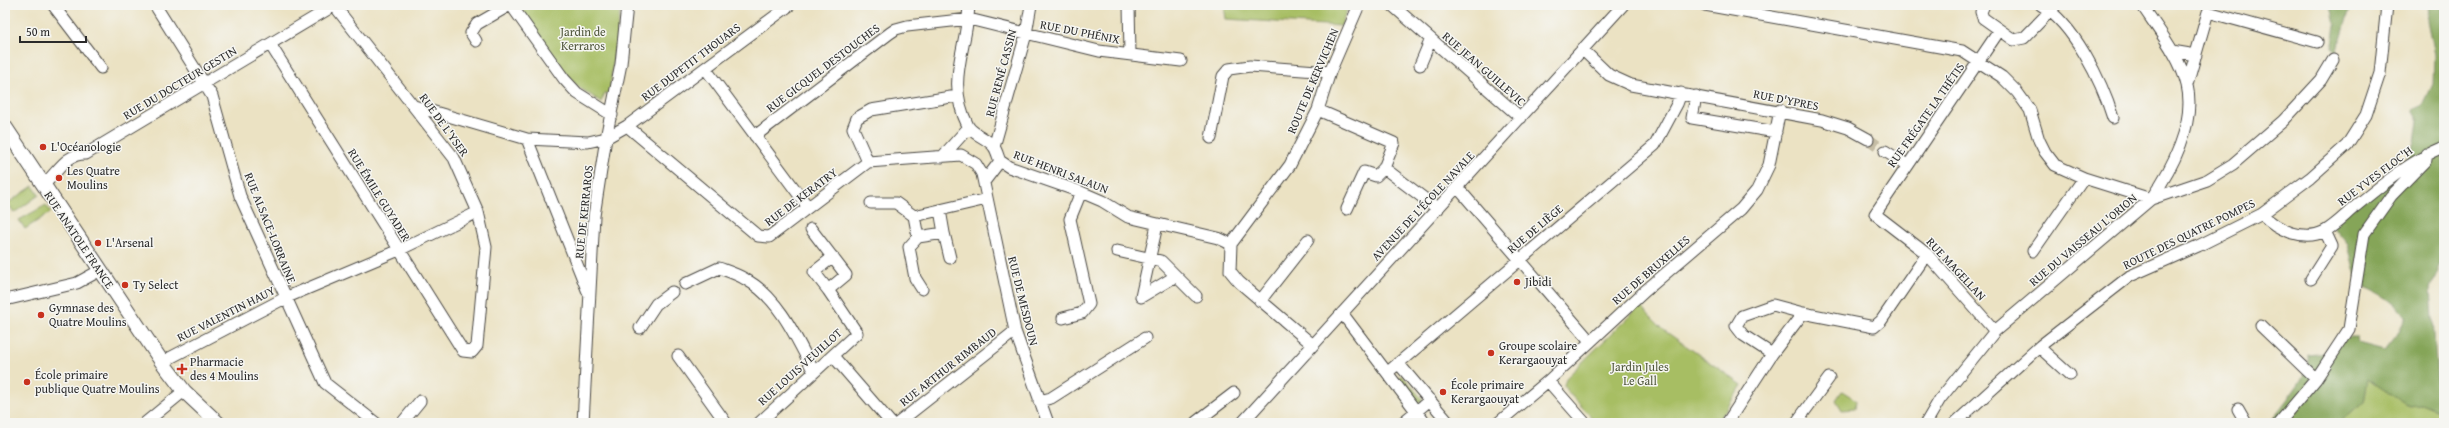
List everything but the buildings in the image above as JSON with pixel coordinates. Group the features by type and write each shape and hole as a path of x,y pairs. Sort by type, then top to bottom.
{"main road":[{"name":"RUE ANATOLE FRANCE","path":"5,127 99,271 162,362 184,391 218,423"}],"street":[{"path":"53,5 101,68"},
{"name":"RUE ALSACE-LORRAINE","path":"155,5 206,83 212,96 240,196 324,383 376,423"},
{"name":"RUE DU DOCTEUR GESTIN","path":"43,185 52,178 62,164 78,154 86,154 334,5"},
{"name":"RUE DE L'YSER","path":"334,5 454,158 478,212 486,247 477,346 472,352"},
{"path":"476,41 471,33 477,24 511,5 564,79 577,93 612,115"},
{"name":"RUE DE KERRAROS","path":"583,423 594,216 606,138 612,115 621,64 627,5"},
{"name":"RUE DUPETIT THOUARS","path":"414,106 527,139 588,142 606,138 627,126 790,5"},
{"path":"969,5 969,19 959,63 957,96 969,127 994,147 1000,161 984,182"},
{"name":"RUE RENÉ CASSIN","path":"994,147 1026,34 1030,5"},
{"name":"RUE DU PHÉNIX","path":"1129,5 1130,54"},
{"name":"ROUTE DE KERVICHEN","path":"1231,244 1290,166 1318,110 1330,72 1359,5"},
{"name":"RUE JEAN GUILLEVIC","path":"1392,5 1521,118"},
{"name":"AVENUE DE L'ÉCOLE NAVALE","path":"1242,423 1458,188 1623,5"},
{"path":"1705,5 1962,51 2002,77 2017,92 2030,110 2042,146 2055,165 2084,178 2151,199 2160,186 2179,147 2190,116 2187,85 2172,51 2142,5"},
{"path":"1984,5 1981,12 1983,18 1999,31 2014,40 2024,38 2049,7 2088,61 2105,93 2113,118"},
{"name":"ROUTE DES QUATRE POMPES","path":"1955,423 2039,347 2130,276 2198,246 2262,214 2310,178 2347,145 2366,114 2380,73 2387,5"},
{"path":"2187,85 2208,12 2317,42"},
{"name":"RUE GICQUEL DESTOUCHES","path":"755,136 896,29 969,19 1026,34"},
{"name":"RUE FRÉGATE LA THÉTIS","path":"1875,214 1907,165 1980,62 1999,31"},
{"name":"RUE DU PHÉNIX","path":"1026,34 1099,51 1181,61"},
{"name":"RUE JEAN GUILLEVIC","path":"1420,65 1431,39"},
{"name":"RUE ÉMILE GUYADER","path":"270,44 463,351 472,352"},
{"name":"RUE D'YPRES","path":"1582,49 1609,75 1631,85 1780,110 1848,128 1868,139"},
{"path":"2172,51 2196,55"},
{"name":"RUE DU VAISSEAU L'ORION","path":"1926,423 1940,399 1995,332 2151,199 2207,180 2233,164 2298,106 2321,80 2333,60"},
{"path":"1211,138 1223,76 1229,69 1250,66 1330,72"},
{"path":"705,68 808,207"},
{"name":"RUE DE LIÈGE","path":"1388,372 1519,259 1655,145 1678,104 1681,93"},
{"path":"957,96 871,110 857,118 853,128 868,162 942,157 969,127"},
{"path":"1696,96 1692,118 1776,132"},
{"path":"1318,110 1394,143 1384,168 1376,176 1364,172 1347,209"},
{"name":"RUE DE BRUXELLES","path":"1498,423 1548,381 1590,341 1741,209 1757,190 1769,165 1780,110"},
{"name":"RUE DE KERATRY","path":"627,126 758,236 769,237 868,162"},
{"path":"527,139 590,296"},
{"name":"RUE YVES FLOC'H","path":"2262,214 2268,221 2299,235 2325,231 2374,192 2426,154 2444,147"},
{"path":"1885,151 1907,165"},
{"path":"2279,423 2316,379 2349,329 2364,234 2391,196 2426,160 2426,154"},
{"name":"RUE DE MESDOUN","path":"942,157 961,155 976,164 984,182 1015,332 1048,423"},
{"name":"RUE HENRI SALAUN","path":"1000,161 1009,167 1102,201 1128,217 1157,225 1218,238 1231,244"},
{"path":"1384,168 1438,209"},
{"path":"2033,251 2084,178"},
{"path":"1458,188 1590,341"},
{"path":"1063,318 1082,312 1089,304 1070,219 1080,192"},
{"path":"914,216 987,199"},
{"path":"871,203 896,203 914,216 918,237"},
{"path":"940,210 950,258"},
{"name":"RUE VALENTIN HAUY","path":"162,362 285,298 399,250 478,212"},
{"name":"RUE MAGELLAN","path":"1875,214 1927,254 1995,332"},
{"path":"1157,225 1141,297 1176,276"},
{"path":"811,229 846,275 828,290"},
{"path":"2312,279 2332,246 2325,231"},
{"path":"922,289 915,278 910,247 918,237 944,233"},
{"path":"1260,301 1308,240"},
{"path":"1231,244 1230,271 1260,301 1313,345"},
{"path":"1117,251 1161,261 1196,296"},
{"path":"1772,354 1743,335 1736,326 1742,316 1773,305 1803,313 1874,327 1882,321 1927,254"},
{"name":"RUE LOUIS VEUILLOT","path":"759,423 857,333 814,272 833,257"},
{"path":"685,284 719,268 746,279 771,298 793,332 814,372"},
{"path":"5,300 77,282 99,271"},
{"path":"640,328 656,304 672,292"},
{"path":"1342,313 1388,372 1424,423"},
{"path":"1727,423 1772,354 1803,313"},
{"path":"2261,326 2316,379"},
{"name":"RUE ARTHUR RIMBAUD","path":"898,423 1015,332"},
{"path":"1039,401 1051,398 1145,338"},
{"path":"2039,347 2070,375"},
{"path":"678,356 726,423"},
{"path":"833,356 891,423"},
{"path":"1398,363 1449,423"},
{"path":"1796,423 1829,378"},
{"path":"1548,381 1585,423"},
{"path":"145,423 184,391"},
{"path":"1196,423 1234,393"},
{"path":"1402,423 1430,400"},
{"path":"402,423 420,402"},
{"path":"2238,410 2246,423"}],"green space":[{"name":"Jardin de Kerraros","path":"519,5 621,5 609,94 605,93 601,102 577,86 564,71"},
{"path":"1224,5 1349,5 1341,26 1226,19"},
{"path":"2331,5 2351,5 2337,52 2332,48 2335,24"},
{"path":"2430,5 2444,5 2444,256 2431,288 2437,378 2444,413 2422,404 2407,405 2368,379 2364,401 2339,423 2270,423 2300,381 2308,363 2308,355 2328,353 2337,337 2357,337 2358,344 2384,351 2397,335 2406,317 2390,301 2358,284 2348,245 2330,223 2404,167 2415,142 2418,121 2412,110 2423,105 2433,84 2434,55 2427,20"},
{"path":"33,186 39,195 14,213 8,203"},
{"path":"46,205 51,212 25,229 19,220"},
{"name":"Jardin Jules Le Gall","path":"1640,306 1665,331 1742,385 1717,423 1597,423 1566,390 1564,385 1566,378"},
{"path":"1402,375 1423,400 1417,404 1399,378"},
{"path":"2368,379 2407,405 2422,404 2444,413 2444,416 2437,423 2339,423 2364,401"},
{"path":"1842,391 1856,400 1855,409 1842,410 1836,400"}],"tunnel":[{"path":"1868,139 1885,151"}],"place":[{"name":"L'Océanologie","path":"43,147"},
{"name":"Les Quatre Moulins","path":"59,178"},
{"name":"L'Arsenal","path":"98,243"},
{"name":"Jibidi","path":"1517,282"},
{"name":"Ty Select","path":"125,285"},
{"name":"Gymnase des Quatre Moulins","path":"41,315"},
{"name":"Groupe scolaire Kerargaouyat","path":"1491,353"},
{"name":"Pharmacie des 4 Moulins","path":"182,369"},
{"name":"École primaire publique Quatre Moulins","path":"27,382"},
{"name":"École primaire Kerargaouyat","path":"1443,392"}]}
